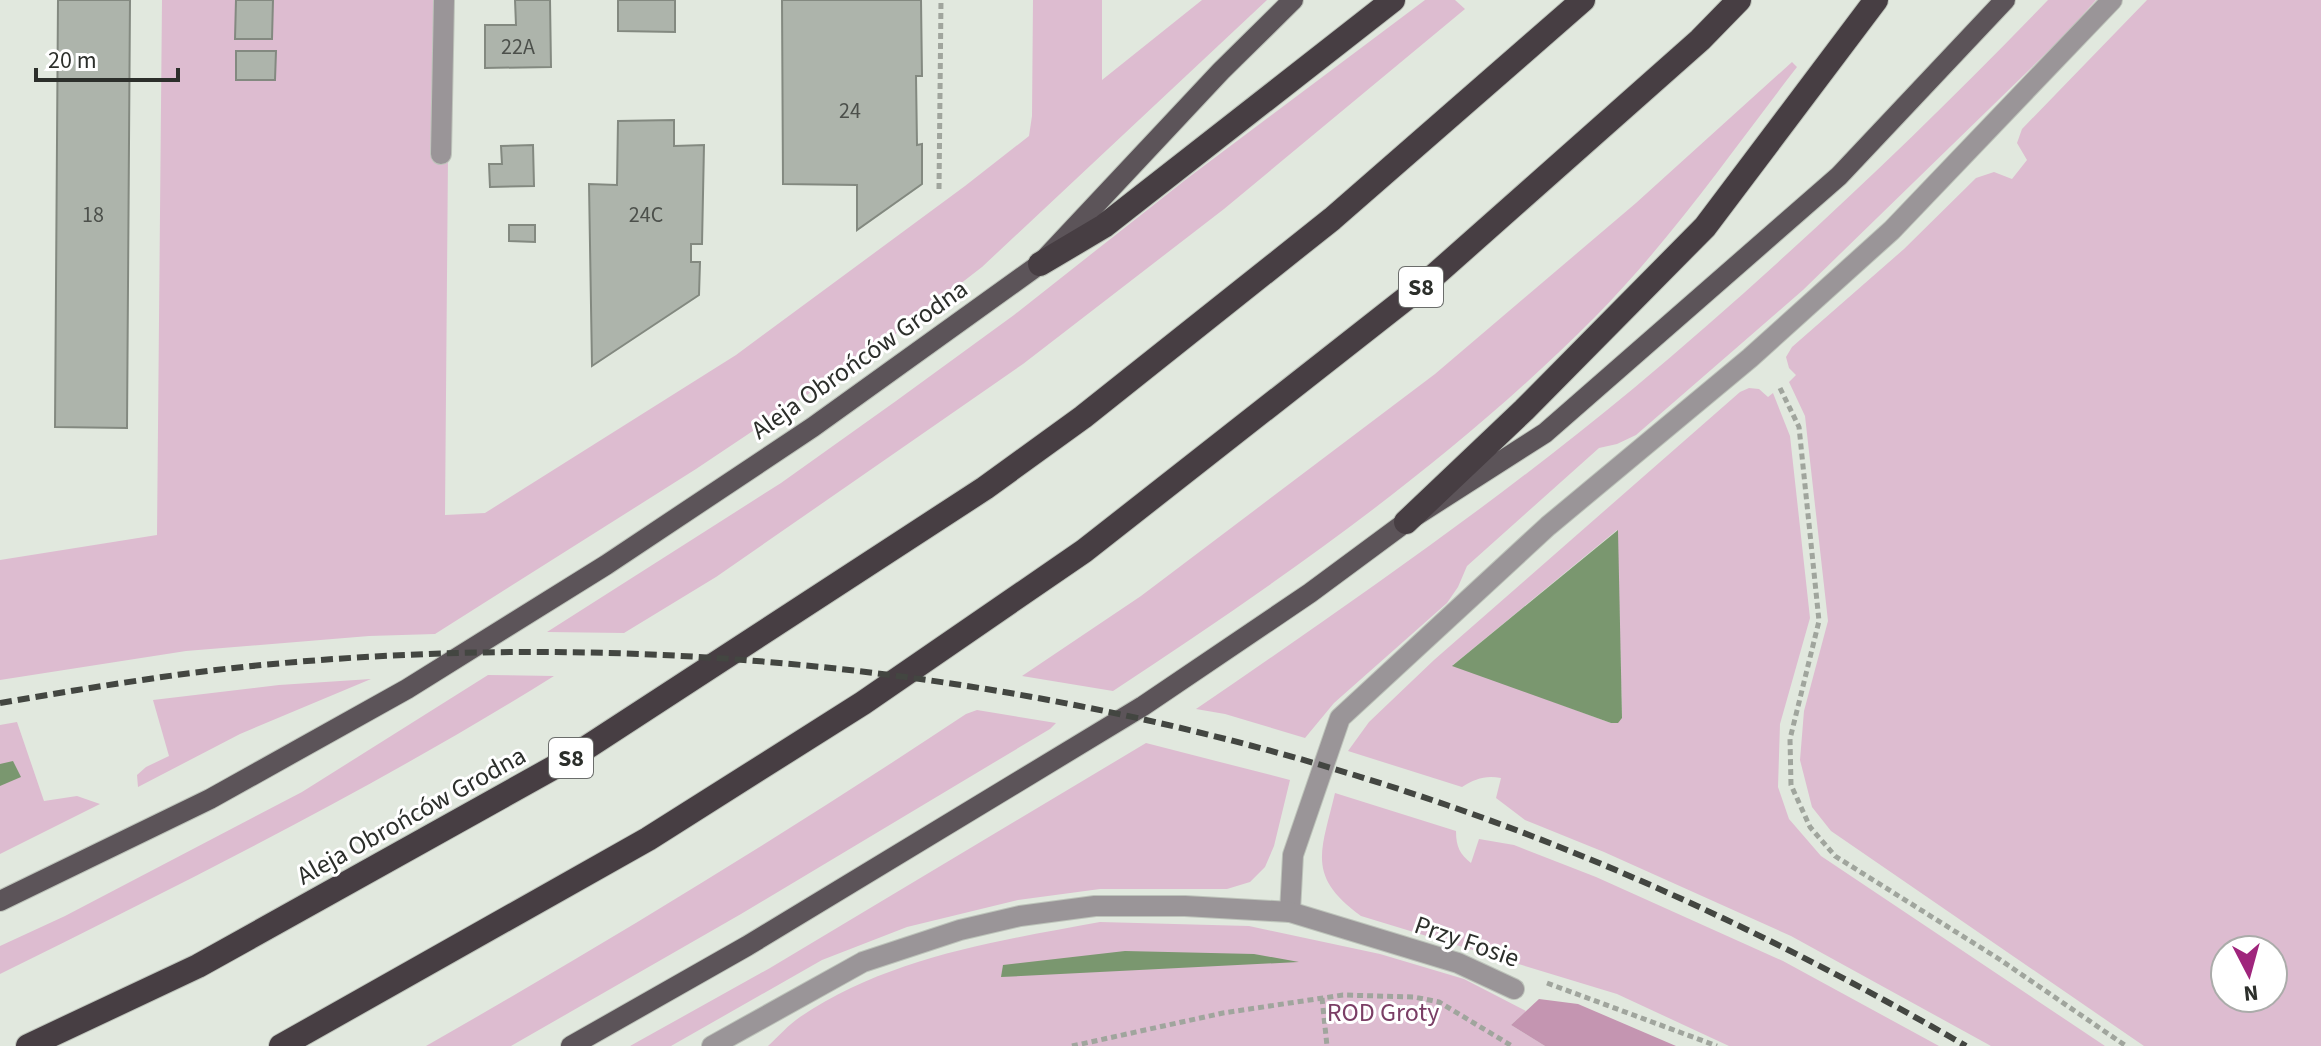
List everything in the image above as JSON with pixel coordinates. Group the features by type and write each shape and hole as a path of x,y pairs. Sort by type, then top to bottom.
{"highway":[{"path":"1040,264 1104,226 1393,0"},
{"name":"Aleja Obrońców Grodna","path":"28,1046 198,966 569,759 973,497 1083,417 1332,219 1583,0"},
{"name":"S8","path":"281,1046 648,839 863,703 1084,551 1427,282 1700,40 1739,0"},
{"path":"1406,522 1524,410 1705,227 1876,0"}],"main road":[{"name":"Aleja Obrońców Grodna","path":"0,901 210,799 421,681 606,565 766,459 1040,264 1221,71 1293,0"},
{"path":"571,1046 747,946 1143,706 1310,593 1406,522 1545,433 1839,176 2005,0"}],"street":[{"path":"441,154 444,0"},
{"path":"1290,912 1293,855 1340,718 1548,526 1750,358 1892,230 2112,0"},
{"name":"Przy Fosie","path":"712,1046 863,962 960,930 1020,916 1095,906 1185,906 1290,912 1458,963 1514,989"}],"path":[{"path":"939,189 941,0"},
{"path":"1780,388 1799,427 1819,621 1790,739 1791,785 1810,827 1835,856 1999,959 2126,1046"},
{"name":"Przy Fosie","path":"1514,989 1545,983 1717,1046"},
{"path":"1072,1046 1223,1013 1343,995 1439,1002 1512,1046"},
{"path":"1322,998 1327,1046"}],"green space":[{"path":"162,0 435,0 449,36 445,515 485,513 736,355 1029,136 1032,116 1033,0 1102,0 1102,80 1202,0 1267,0 982,267 880,346 696,469 435,634 369,636 186,651 0,680 0,560 157,535"},
{"path":"1425,0 1455,0 1465,9 1224,209 1023,364 716,577 624,633 547,632 781,483 896,401 1014,315 1189,177"},
{"path":"2048,0 2096,0 2065,35 1803,290 1636,435 1599,448 1467,566 1447,603 1334,703 1305,738 1225,714 1196,709 1473,514 1634,388 1846,199"},
{"path":"2147,0 2321,0 2321,1046 2144,1046 1831,831 1812,807 1800,760 1804,711 1828,621 1805,416 1789,382 1796,375 1789,368 1786,357 1792,347 1904,249 1976,178 1994,172 2012,179 2027,160 2017,143 2022,129"},
{"path":"1792,62 1797,67 1700,195 1623,288 1540,370 1424,470 1302,562 1113,691 1022,676 1141,596 1435,374 1636,203"},
{"path":"1749,388 1759,389 1768,397 1773,393 1790,436 1810,618 1780,724 1778,787 1789,819 1821,856 2105,1046 1991,1046 1791,936 1525,820 1496,798 1501,778 1480,778 1462,787 1348,751 1369,722 1434,660 1740,392","holes":["1617,530 1622,718 1611,723 1453,665"]},
{"path":"488,675 554,676 350,795 0,974 0,946 65,916 302,792"},
{"path":"371,679 240,734 138,787 137,775 169,756 153,700 279,685"},
{"path":"977,710 1056,723 741,914 511,1046 426,1046 699,884 966,714"},
{"path":"17,722 44,801 77,796 100,804 0,854 0,725"},
{"path":"1146,743 1290,780 1274,846 1265,867 1250,882 1227,889 1100,889 1018,900 907,927 822,960 671,1046 630,1046 770,968"},
{"path":"1335,793 1456,831 1459,850 1471,863 1479,839 1514,845 1596,877 1783,961 1939,1046 1729,1046 1617,994 1361,916 1332,888 1322,862 1325,831"},
{"name":"ROD Groty","path":"1100,922 1249,926 1380,954 1464,979 1526,1011 1511,1025 1545,1046 768,1046 796,1020 834,996 907,966 1022,936"}],"shaded area":[{"path":"1618,530 1622,718 1618,723 1452,666"},
{"path":"13,761 21,777 0,786 0,764"},
{"path":"1125,951 1254,954 1299,962 1001,977 1003,965"},
{"path":"1539,999 1578,1004 1676,1046 1545,1046 1511,1025"}],"building":[{"path":"58,0 130,0 127,428 55,427"},
{"path":"236,0 273,0 272,39 235,39"},
{"path":"515,0 550,0 551,67 485,68 485,25 516,25"},
{"path":"618,0 675,0 675,32 618,31"},
{"path":"782,0 921,0 922,76 916,76 917,145 922,144 922,184 857,230 857,185 783,184"},
{"path":"236,51 276,51 275,80 236,80"},
{"path":"674,120 674,146 704,145 702,244 691,244 691,262 700,262 699,295 592,366 589,184 617,185 618,121"},
{"path":"533,145 534,186 490,187 489,164 502,164 501,146"},
{"path":"509,225 535,225 535,242 509,241"}],"railway":[{"path":"0,703 220,669 458,653 579,652 701,657 822,667 944,682 1064,703 1183,729 1301,759 1488,820 1698,906 1833,973 1966,1046"}]}
